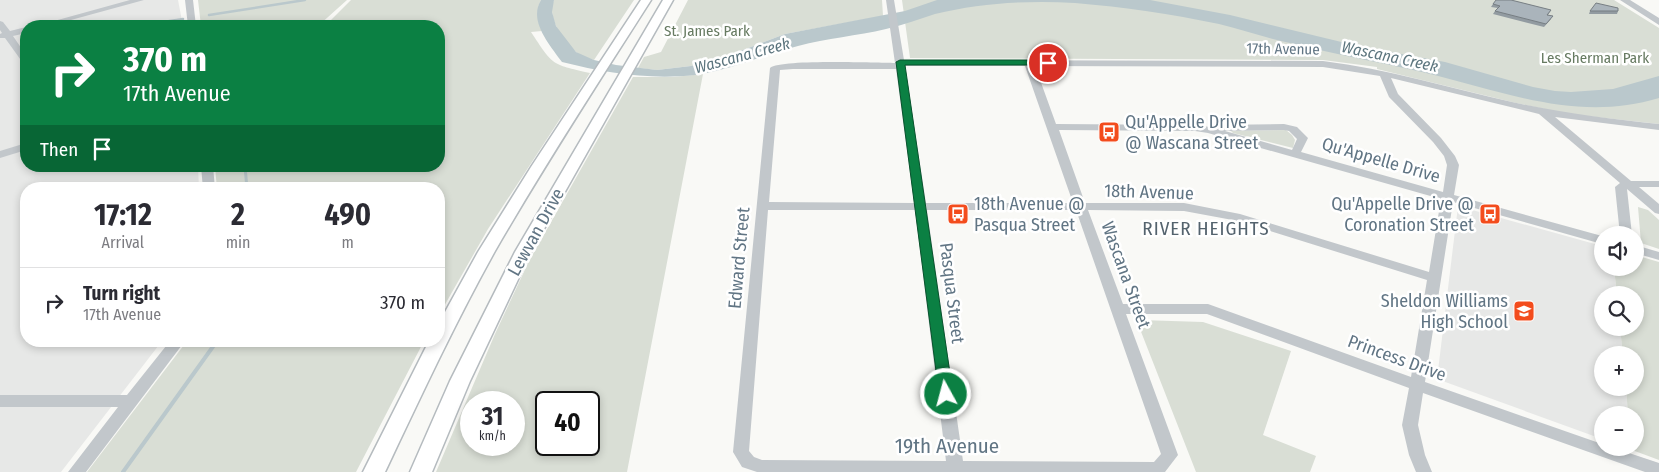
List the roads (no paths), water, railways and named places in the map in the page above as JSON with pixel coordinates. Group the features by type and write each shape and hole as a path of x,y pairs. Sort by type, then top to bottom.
{"main road":[{"name":"Lewvan Drive","path":"445,327 516,200 646,0"},
{"name":"Lewvan Drive","path":"421,472 460,380 500,298 545,214 668,0"},
{"name":"Lewvan Drive","path":"374,472 435,347"}],"street":[{"path":"63,20 140,0"},
{"path":"189,0 191,20"},
{"name":"Pasqua Street","path":"890,0 921,207 956,470"},
{"path":"1624,0 1659,22"},
{"path":"0,24 4,36 20,54"},
{"path":"4,36 20,32"},
{"name":"17th Avenue","path":"774,68 793,66 1029,63 1302,63 1348,66 1542,111 1586,119 1659,127"},
{"name":"Wascana Street","path":"1029,63 1170,456 1158,469"},
{"name":"Edward Street","path":"740,452 774,68"},
{"path":"1384,73 1393,95 1437,140 1453,165 1410,425 1417,455 1424,472"},
{"path":"1542,111 1659,210"},
{"name":"Qu'Appelle Drive","path":"1052,127 1284,127 1293,129 1303,138 1295,154"},
{"name":"Qu'Appelle Drive","path":"1195,128 1594,238"},
{"path":"0,154 20,148"},
{"path":"1625,226 1621,187 1628,184 1659,184"},
{"name":"18th Avenue","path":"762,206 1184,208 1240,218 1434,278"},
{"path":"1644,252 1659,256"},
{"name":"Princess Drive","path":"1118,309 1208,309 1416,385 1659,470"},
{"path":"76,472 173,347"},
{"path":"0,401 132,401"},
{"name":"19th Avenue","path":"740,452 748,462 762,467 956,470 1158,469"}],"water":[{"name":"Wascana Creek","path":"541,0 554,0 552,12 556,26 576,52 594,60 616,65 657,70 691,66 722,58 785,34 905,11 937,0 1150,0 1230,15 1358,46 1445,62 1533,87 1555,91 1571,92 1613,89 1659,76 1659,98 1628,105 1598,107 1540,102 1422,72 1281,41 1219,24 1129,9 1058,2 1005,3 952,10 886,29 798,46 708,73 661,77 645,76 612,72 562,62 542,32 539,24 537,16"}],"waterway":[{"path":"209,15 305,0"},
{"path":"176,20 183,19"},
{"path":"246,172 246,182"},
{"path":"123,472 213,347"}],"place":[{"name":"Qu'Appelle Drive @ Wascana Street","path":"1109,132"},
{"name":"18th Avenue @ Pasqua Street","path":"958,214"},
{"name":"Qu'Appelle Drive @ Coronation Street","path":"1490,214"},
{"name":"Sheldon Williams High School","path":"1524,311"}],"district":[{"name":"RIVER HEIGHTS","path":"1206,228"}],"park label":[{"name":"St. James Park","path":"707,31"},
{"name":"Les Sherman Park","path":"1595,58"}]}
